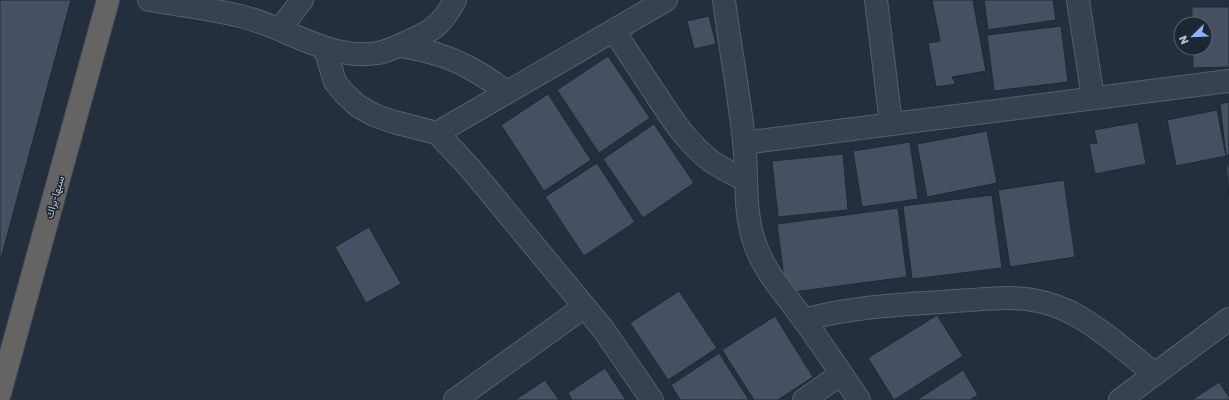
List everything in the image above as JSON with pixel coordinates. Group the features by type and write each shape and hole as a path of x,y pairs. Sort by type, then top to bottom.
{"highway":[{"name":"سبها-براك","path":"0,393 108,0"}],"street":[{"path":"149,0 215,10 245,17 280,29 325,49 368,54 380,53 400,46 430,31 448,14 455,0"},
{"path":"280,29 302,0"},
{"path":"437,133 666,0"},
{"path":"724,0 744,142 747,209 754,244 771,277 804,320 859,400"},
{"path":"876,0 891,124"},
{"path":"1078,0 1093,98"},
{"path":"614,31 684,135 711,161 746,180"},
{"path":"400,46 449,58 490,80 507,92"},
{"path":"325,49 335,82 358,106 374,115 394,122 437,133 470,168 603,329 652,400"},
{"path":"744,142 1229,81"},
{"path":"804,320 823,314 848,310 900,305 999,298 1018,298 1038,301 1071,313 1089,324 1107,336 1155,374"},
{"path":"455,400 584,307"},
{"path":"1120,400 1229,319"},
{"path":"804,400 841,374"}],"building":[{"path":"0,0 71,0 0,262"},
{"path":"932,0 973,0 986,71 952,77 956,84 936,87 928,43 940,41"},
{"path":"984,0 1053,0 1056,20 988,30"},
{"path":"1192,7 1229,7 1229,67 1193,68 1193,56 1213,56 1213,16 1192,16"},
{"path":"709,16 716,44 694,49 687,21"},
{"path":"1061,26 1068,82 994,91 987,35"},
{"path":"608,56 650,118 599,153 557,90"},
{"path":"548,94 591,160 544,191 501,125"},
{"path":"1229,102 1229,155 1226,156 1220,104"},
{"path":"1217,110 1226,156 1176,166 1167,120"},
{"path":"1138,122 1146,164 1095,174 1089,144 1097,143 1094,130"},
{"path":"654,124 694,183 643,218 603,159"},
{"path":"987,131 997,183 927,197 917,144"},
{"path":"910,142 918,199 862,207 853,151"},
{"path":"843,154 848,210 778,217 772,161"},
{"path":"597,163 635,222 584,256 545,197"},
{"path":"1226,165 1229,165 1229,196"},
{"path":"1064,180 1075,257 1010,267 998,190"},
{"path":"992,195 1002,268 912,279 903,206"},
{"path":"898,208 907,277 786,293 777,224"},
{"path":"369,227 401,284 366,303 335,247"},
{"path":"679,291 717,348 668,380 630,323"},
{"path":"937,315 963,356 894,400 868,358"},
{"path":"775,316 813,377 778,400 754,400 722,350"},
{"path":"719,353 749,400 680,400 671,385"},
{"path":"605,368 626,400 572,400 568,393"},
{"path":"963,370 978,395 970,400 917,400"},
{"path":"545,380 559,400 515,400"},
{"path":"1219,382 1229,397 1229,400 1192,400"}]}
